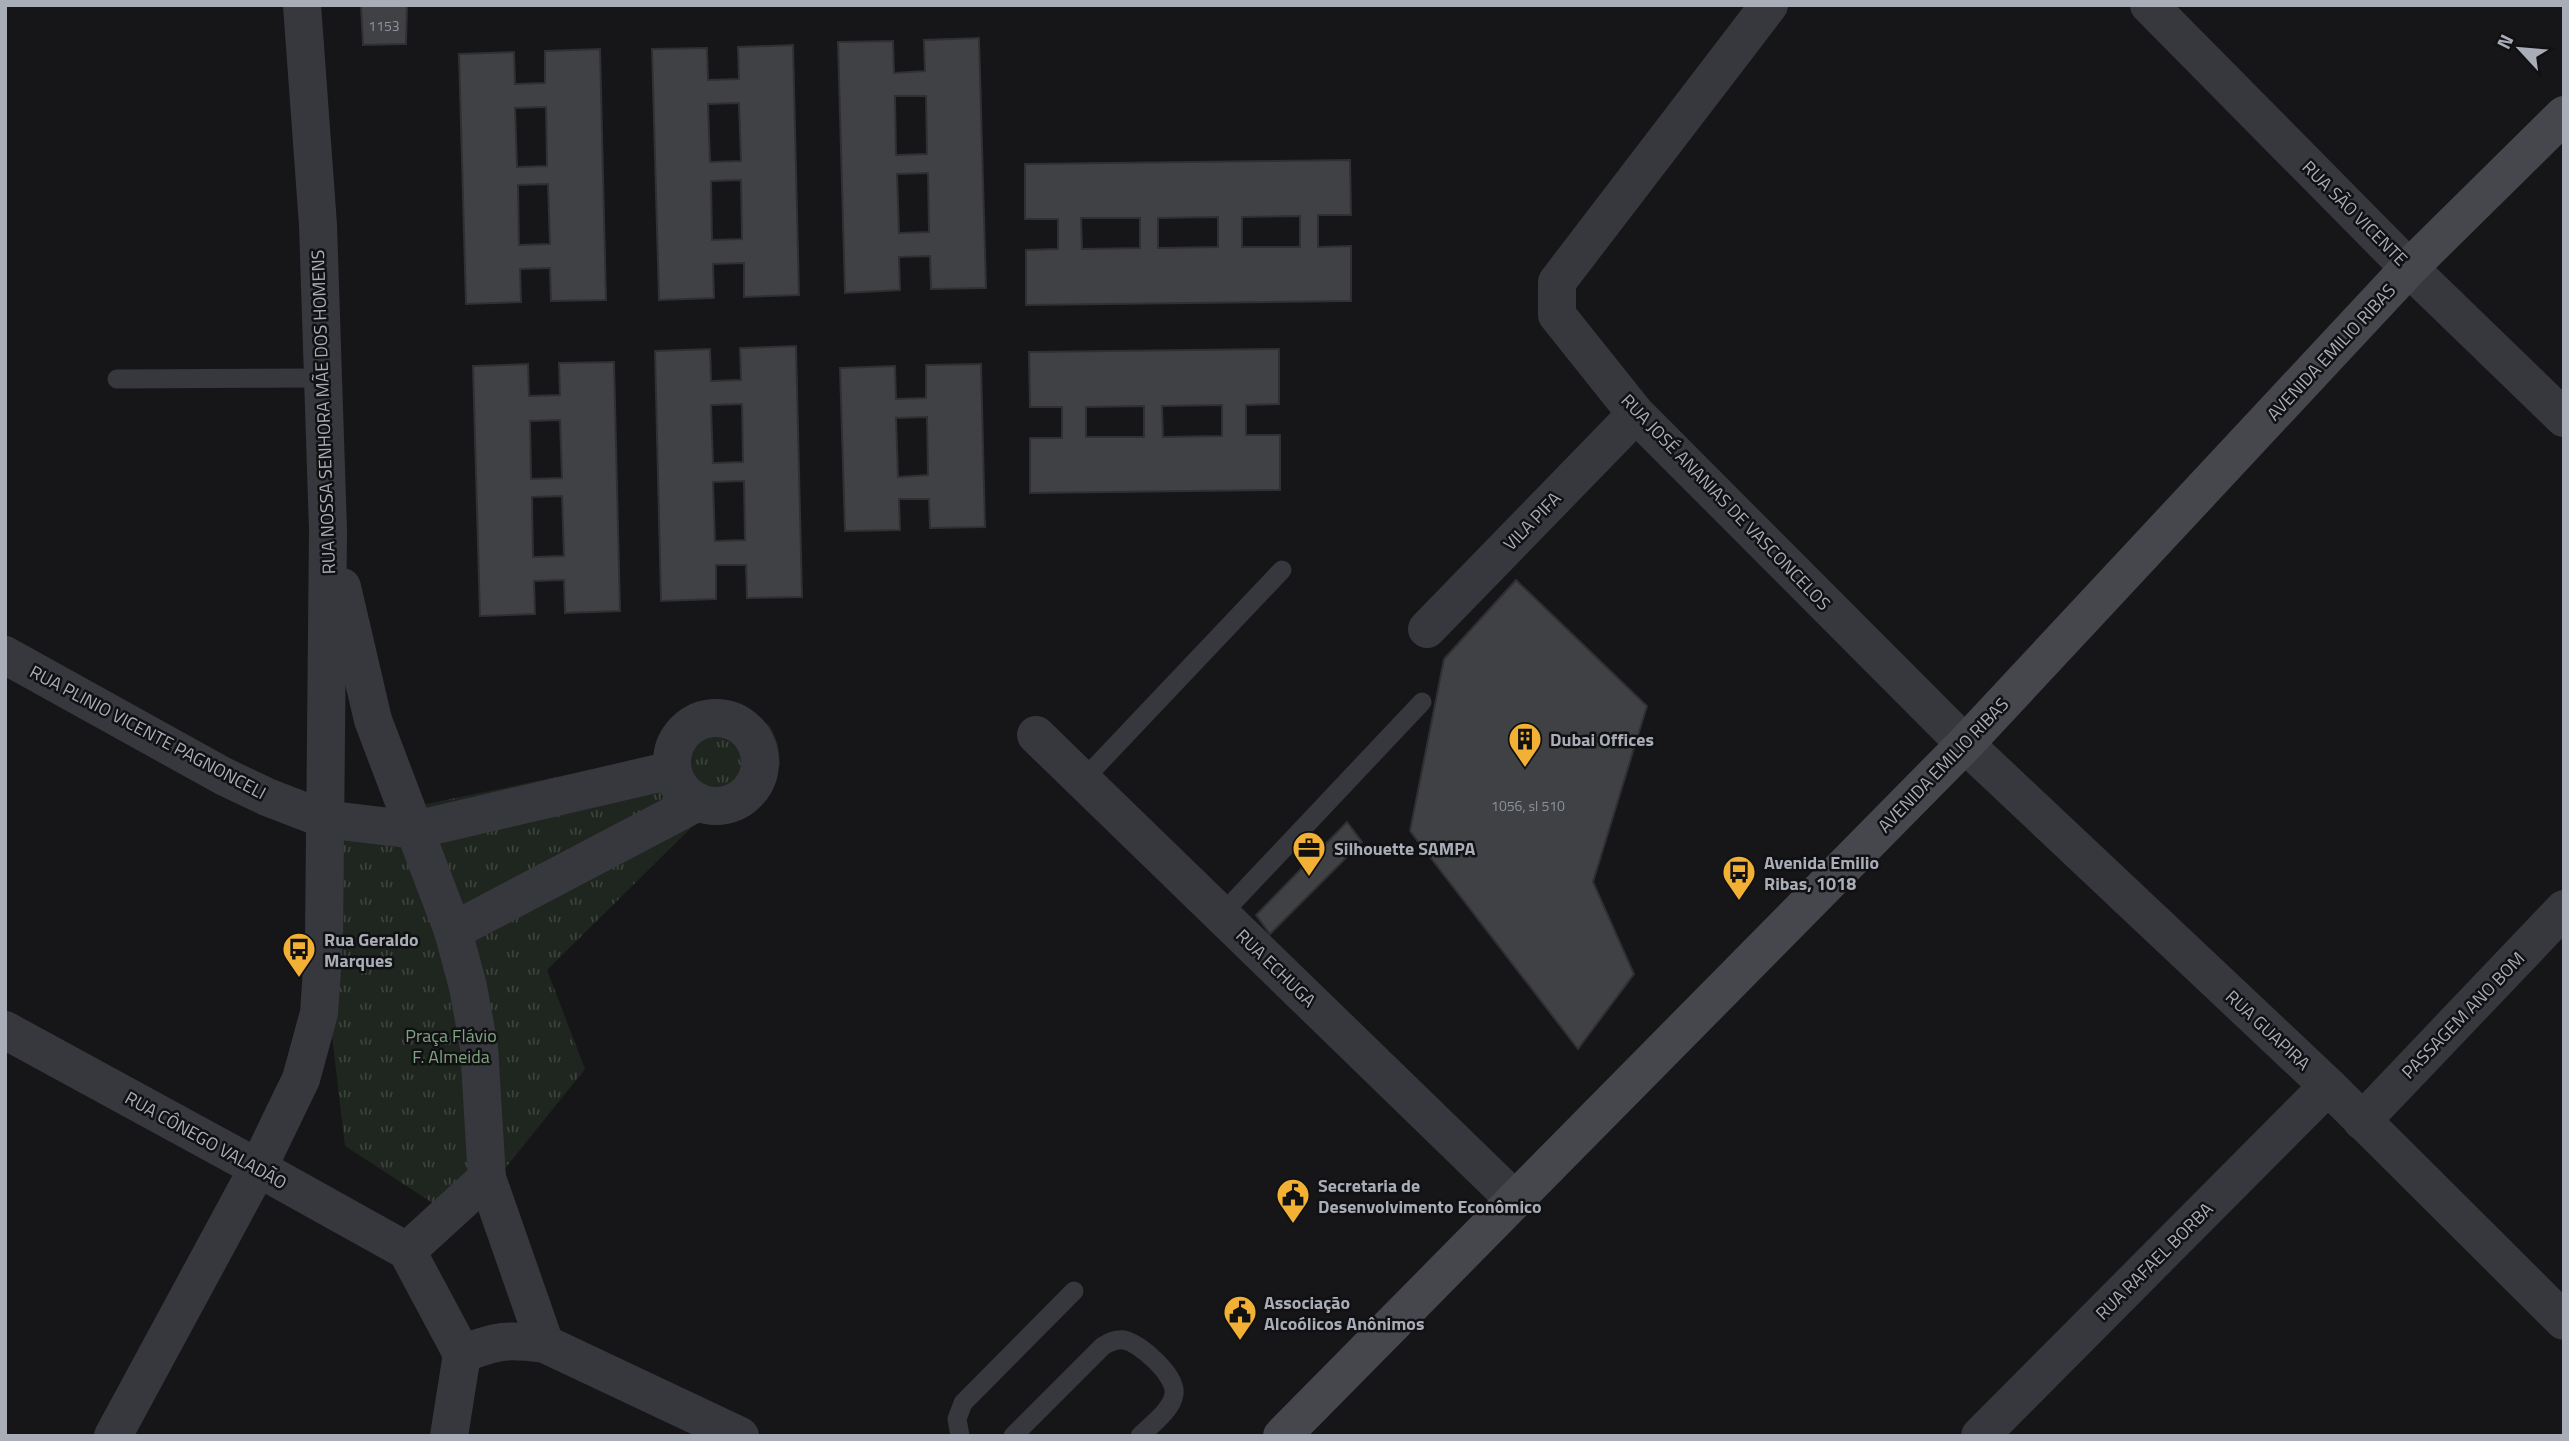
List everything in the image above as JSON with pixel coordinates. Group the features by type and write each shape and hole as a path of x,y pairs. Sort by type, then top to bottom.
{"main road":[{"name":"AVENIDA EMILIO RIBAS","path":"1282,1436 1965,744 2409,268 2564,115"}],"street":[{"name":"RUA NOSSA SENHORA MÃE DOS HOMENS","path":"302,5 318,60 318,225 328,530 324,819"},
{"name":"RUA JOSÉ ANANIAS DE VASCONCELOS","path":"1769,5 1557,282 1557,315 1636,414 1965,744"},
{"name":"RUA SÃO VICENTE","path":"2149,5 2409,268 2564,418"},
{"name":"VILA PIFA","path":"1427,629 1636,414"},
{"path":"328,530 379,718 415,830 453,931 468,987 479,1047 487,1178 545,1344"},
{"name":"RUA PLINIO VICENTE PAGNONCELI","path":"5,655 223,776 267,797 324,819 415,830"},
{"path":"727,719 751,734 758,748 758,776 740,799 726,805 698,803 685,795 677,783 672,770 671,755 686,729 698,721 727,719"},
{"name":"RUA ECHUGA","path":"1036,735 1515,1200"},
{"name":"RUA GUAPIRA","path":"1965,744 2328,1086 2564,1321"},
{"path":"415,830 672,770"},
{"path":"453,931 698,803"},
{"path":"113,1436 258,1168 301,1079 319,1013 324,940 324,819"},
{"name":"PASSAGEM ANO BOM","path":"2362,1121 2564,909"},
{"name":"RUA CÔNEGO VALADÃO","path":"5,1030 407,1251"},
{"name":"RUA RAFAEL BORBA","path":"1980,1436 2328,1086"},
{"path":"449,1436 462,1354 407,1251 487,1178"},
{"path":"462,1354 495,1341 517,1340 545,1344 740,1436"}],"lane":[{"path":"117,379 323,378"},
{"path":"1083,780 1282,570"},
{"path":"1221,915 1422,702"},
{"path":"960,1436 957,1419 964,1402 1074,1291"},
{"path":"1013,1436 1103,1346 1113,1340 1125,1340 1135,1345 1166,1371 1173,1381 1174,1394 1168,1407 1140,1436"}],"green space":[{"name":"Praça Flávio F. Almeida","path":"740,705 770,726 778,744 780,765 765,792 697,822 547,970 585,1069 462,1222 345,1146 330,1019 330,855 354,819 653,757 694,709"}],"building":[{"path":"361,5 407,5 406,44 363,45"},
{"path":"979,38 986,288 931,289 930,256 899,257 900,290 845,293 838,42 893,41 894,73 925,71 924,40","holes":["895,96 926,96 927,154 896,155","928,173 929,232 899,233 897,174"]},
{"path":"793,45 799,295 744,297 744,263 713,264 714,298 659,300 652,49 707,48 708,80 739,79 738,47","holes":["739,103 741,161 710,162 708,104","741,180 742,239 712,240 711,181"]},
{"path":"600,49 606,300 551,301 550,268 520,269 521,302 466,304 459,54 514,52 515,84 545,83 545,51","holes":["546,107 547,166 517,167 515,108","548,184 550,244 519,245 518,185"]},
{"path":"1350,160 1351,215 1318,215 1318,247 1351,246 1351,301 1026,305 1026,250 1058,249 1058,219 1025,219 1025,164","holes":["1300,216 1300,247 1242,247 1242,217","1218,217 1218,247 1158,248 1158,218","1081,218 1140,218 1140,248 1082,249"]},
{"path":"796,346 802,597 747,598 746,565 716,565 716,599 661,601 655,351 710,349 711,381 741,380 740,348","holes":["742,404 743,462 713,463 711,405","744,481 745,540 715,541 713,482"]},
{"path":"1279,349 1279,404 1246,405 1246,435 1280,435 1280,490 1030,493 1030,438 1062,438 1062,407 1030,407 1029,352","holes":["1222,405 1222,436 1163,437 1162,406","1144,406 1144,437 1086,437 1086,407"]},
{"path":"614,362 620,611 565,613 564,580 534,581 535,614 480,616 473,366 528,364 529,396 560,395 559,363","holes":["560,420 562,478 531,479 530,421","562,496 564,556 533,557 532,497"]},
{"path":"981,364 985,527 930,528 929,499 899,499 900,530 845,531 840,368 895,366 896,399 926,398 926,365","holes":["927,417 928,475 898,477 896,418"]},
{"name":"Dubai Offices","path":"1516,580 1647,706 1593,882 1634,974 1578,1049 1410,831 1444,659"},
{"name":"Silhouette SAMPA","path":"1347,822 1362,842 1270,934 1256,915"}],"place":[{"name":"Dubai Offices","path":"1525,769"},
{"name":"Silhouette SAMPA","path":"1309,878"},
{"name":"Avenida Emilio Ribas, 1018","path":"1739,902"},
{"name":"Rua Geraldo Marques","path":"299,979"},
{"name":"Secretaria de Desenvolvimento Econômico","path":"1293,1225"},
{"name":"Associação Alcoólicos Anônimos","path":"1240,1342"}]}
